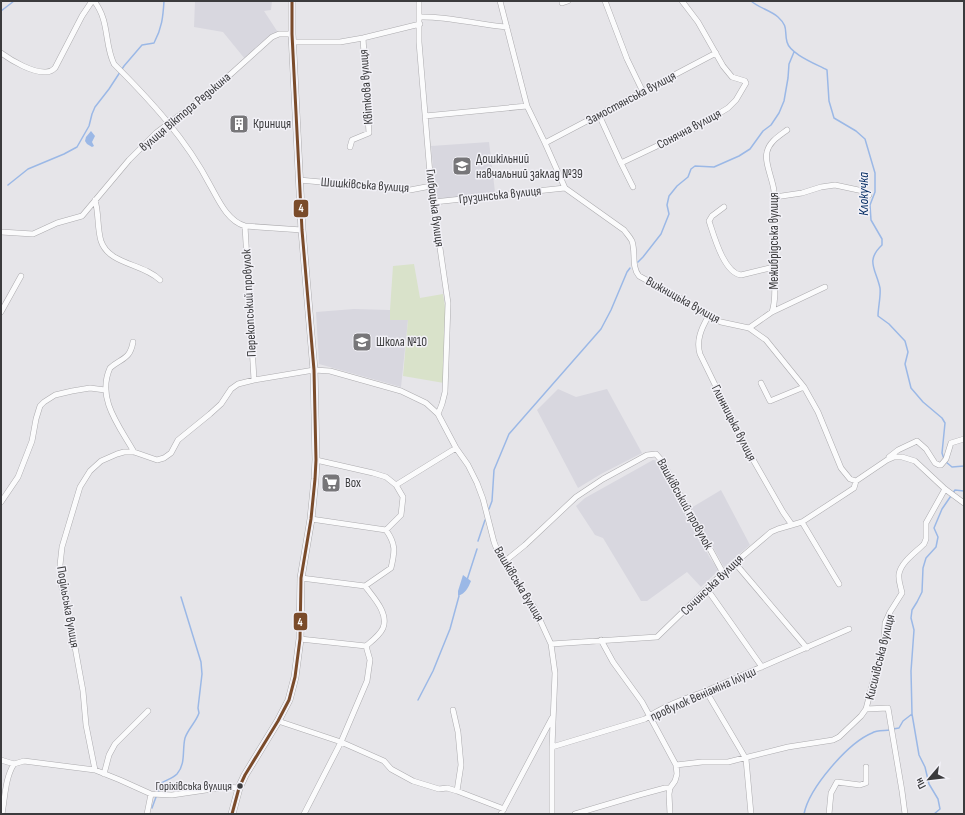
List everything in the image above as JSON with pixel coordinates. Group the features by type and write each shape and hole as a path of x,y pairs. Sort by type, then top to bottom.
{"street":[{"path":"1,53 13,62 30,68 46,72 55,68 93,1 99,7 106,27 111,58 114,64 169,123 194,156 227,214 238,224 245,226 302,230"},
{"path":"232,814 239,788 245,775 278,721 291,692 297,669 300,639 300,578 311,519 316,460 314,370 299,180 292,1"},
{"name":"Глибоцька вулиця","path":"419,1 419,42 431,186 448,303 445,392 438,414"},
{"path":"500,1 526,106 545,143 565,188"},
{"path":"562,3 568,1"},
{"path":"605,1 627,60 643,92"},
{"path":"682,1 698,22 716,53"},
{"path":"420,17 444,17 490,26 507,27"},
{"name":"вулиця Віктора Редькина","path":"1,232 34,234 64,221 82,216 129,160 156,133 212,91 272,37 279,34 293,38 340,42 420,24"},
{"name":"Квіткова вулиця","path":"350,147 352,140 369,133 363,38"},
{"name":"Замостянська вулиця","path":"545,143 716,53"},
{"name":"Сонячна вулиця","path":"621,163 695,128 728,108 736,100 746,83 745,81 732,77 723,66 716,53"},
{"path":"425,116 526,106"},
{"path":"600,115 633,186"},
{"name":"Межибрідська вулиця","path":"772,312 774,305 775,196 774,184 766,158 767,152 774,140 787,130"},
{"name":"Шишківська вулиця","path":"299,180 410,190 431,186"},
{"path":"775,196 802,193 821,187 836,185 863,191 870,195"},
{"name":"Грузинська вулиця","path":"434,202 565,188"},
{"name":"Вижницька вулиця","path":"565,188 624,230 631,240 634,266 639,276 685,301 708,317 721,322 749,328 766,340 804,387 818,412 841,468 850,479 856,481"},
{"path":"95,200 98,211 100,239 108,252 124,261 152,273 160,280"},
{"path":"724,206 712,216 709,221 723,258 732,272 737,275 741,275 774,267"},
{"name":"Перекопський провулок","path":"245,226 254,380"},
{"path":"1,312 21,276"},
{"path":"749,328 772,312 825,287"},
{"name":"Глинницька вулиця","path":"708,317 698,340 700,354 743,442 783,512 792,524"},
{"path":"133,342 129,353 125,358 110,368 105,390 111,412 134,452 156,460 164,458 171,453 178,440 221,404 231,389 238,384 314,370"},
{"name":"Вашківська вулиця","path":"314,370 330,371 401,391 426,403 438,414 477,483 483,499 494,542 504,562 534,607 552,644 555,673 553,716 502,812"},
{"path":"761,382 770,401 804,387"},
{"path":"1,502 18,477 32,440 40,406 55,395 90,388 105,390"},
{"path":"856,481 898,450 917,441 926,449 935,463 939,465 943,464 946,459 951,443 964,440"},
{"path":"396,485 456,448"},
{"name":"Подільська вулиця","path":"95,770 86,725 83,691 70,620 61,584 60,555 80,487 90,472 101,461 124,452 134,452"},
{"name":"Вашківський провулок","path":"504,562 525,545 576,497 603,479 647,455 656,454 662,461 723,574"},
{"path":"886,460 894,457 902,457 915,461 964,503"},
{"path":"316,460 386,477 396,485 402,497 401,515 386,530"},
{"name":"Сочинська вулиця","path":"552,644 657,638 723,574 771,532 802,522 854,488 856,481"},
{"name":"Кисилівська вулиця","path":"676,765 702,762 728,762 788,748 833,740 852,725 866,709 884,644 885,623 902,593 899,574 902,567 924,544 926,539 926,523 947,490"},
{"path":"300,578 366,586 391,568 395,551 392,539 386,530 311,519"},
{"path":"802,522 839,584"},
{"path":"735,563 807,648"},
{"path":"366,586 382,610 384,621 383,629 366,646"},
{"path":"707,589 762,667"},
{"name":"провулок Веніаміна Іліуци","path":"552,747 645,720 650,716 685,699 849,629"},
{"path":"300,639 366,646"},
{"path":"601,640 613,662 642,702 676,765 677,774 670,788 670,814"},
{"path":"304,814 341,742 366,681 370,660 366,646"},
{"path":"706,691 746,759 751,814"},
{"path":"866,709 888,708 905,814"},
{"path":"453,710 458,732 461,765 457,791"},
{"path":"104,774 109,755 115,744 148,711"},
{"path":"552,814 553,716"},
{"path":"278,721 341,742 384,761 391,769 413,781 439,790 447,788 457,791 502,812"},
{"path":"1,760 14,764 24,761 95,770 152,794 172,795 226,788 239,788"},
{"path":"2,814 8,779 14,764"},
{"path":"829,814 831,793 837,782 860,785 866,783 866,767"},
{"path":"575,814 640,794 670,788"},
{"path":"147,814 152,794"}],"shaded area":[{"path":"195,1 272,1 271,10 264,11 279,34 245,59 223,32 194,27"},
{"name":"Дошкільний навчальний заклад №39","path":"489,142 495,192 464,197 436,199 431,146"},
{"name":"Школа №10","path":"354,309 390,310 390,320 408,320 401,387 319,364 316,312"},
{"path":"558,389 576,397 607,389 642,453 601,474 578,488 537,410"},
{"path":"653,460 658,461 710,558 719,570 701,587 687,572 647,601 641,601 603,538 595,535 576,506 585,498"},
{"path":"721,490 750,545 724,567 691,508"}],"green space":[{"path":"414,264 420,298 443,294 446,316 444,383 403,376 408,320 390,320 393,266"}],"water":[{"path":"91,131 95,136 92,142 94,146 92,147 85,141 86,137"},
{"path":"463,575 471,581 465,592 458,596 458,591"}],"waterway":[{"path":"1,11 14,1"},
{"path":"8,185 28,169 77,147 89,126 95,107 124,66 142,45 154,43 162,22 164,1"},
{"name":"Клокучка","path":"751,1 781,20 785,26 787,42 793,51 827,70 829,101 834,118 856,131 865,139 875,173 875,192 870,205 871,220 882,239 882,245 874,256 873,261 874,270 880,288 878,316 889,324 905,341 908,352 905,364 911,388 923,402 942,418 945,423 942,453 944,459"},
{"path":"638,262 661,234 669,214 667,205 669,196 677,186 688,177 691,169 695,166 714,167 739,156 750,149 763,131 771,125 779,113 784,101 789,64 794,52"},
{"path":"489,509 492,501 494,470 509,434 601,329 630,268"},
{"name":"Клокучка","path":"946,462 952,467 964,466"},
{"path":"934,814 940,809 938,799 929,784 925,767 919,755 912,714 911,671 914,630 911,618 912,610 922,592 923,568 926,558 936,547 938,537 934,528 942,509 955,490 964,491"},
{"path":"478,541 485,520"},
{"path":"467,580 477,549"},
{"path":"418,700 433,671 450,629 459,596"},
{"path":"158,793 160,784 175,776 180,770 183,761 185,738 199,713 198,708 202,674 201,662 181,597"},
{"path":"893,729 899,728 903,721 912,714"},
{"path":"804,814 807,803 813,792 841,756 862,738 874,732 890,730"},
{"path":"152,808 156,797"}],"transit line":[{"name":"4","path":"232,814 239,788 245,775 289,700 295,677 300,639 301,578 311,519 315,479 314,370 302,230 292,34 292,1"}],"place":[{"name":"Криниця","path":"239,124"},
{"name":"Дошкільний навчальний заклад №39","path":"462,166"},
{"name":"Школа №10","path":"362,342"},
{"name":"Box","path":"331,483"},
{"name":"Горіхівська вулиця","path":"240,786"}]}
